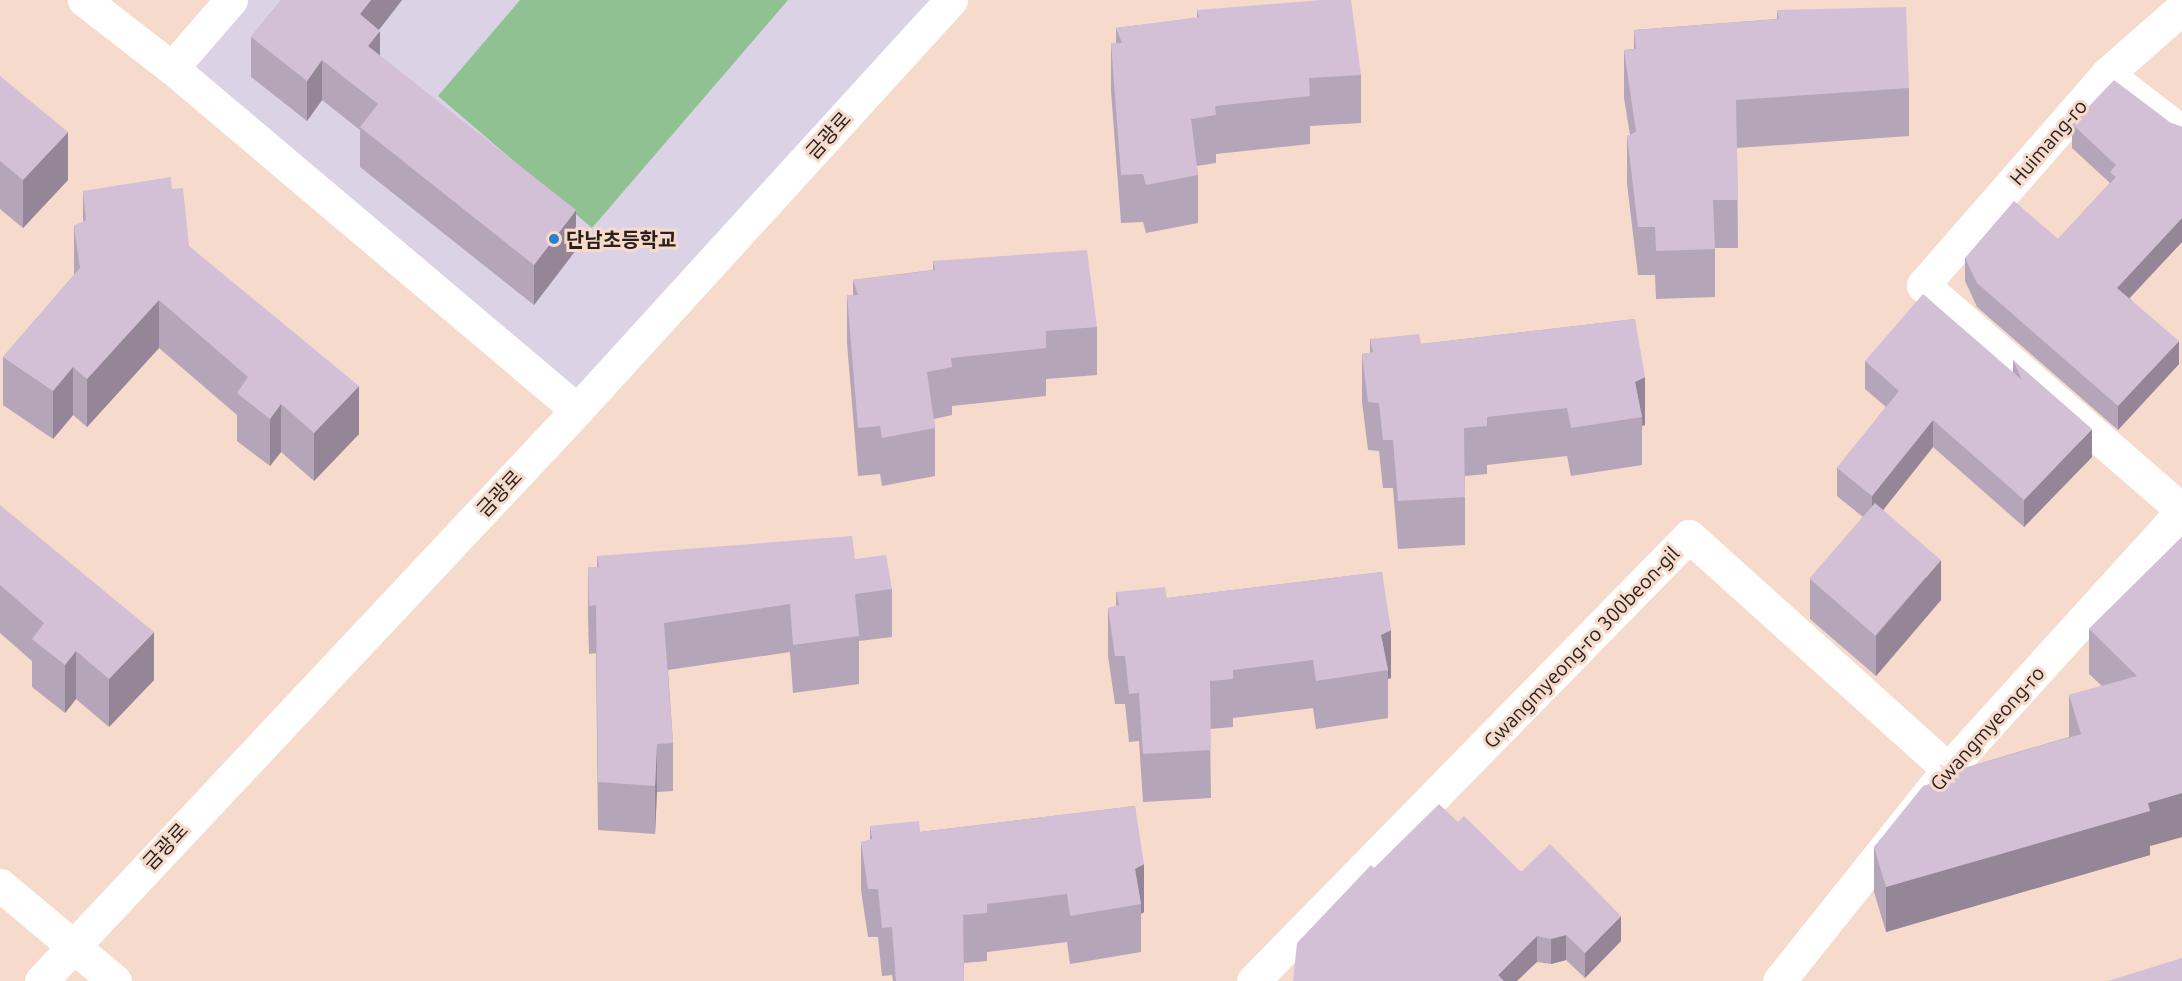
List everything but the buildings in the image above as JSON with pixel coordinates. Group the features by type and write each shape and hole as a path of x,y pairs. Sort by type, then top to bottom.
{"street":[{"path":"84,0 172,68 577,410"},
{"path":"172,68 231,0"},
{"name":"금광로","path":"41,981 73,943 577,410 951,0"},
{"name":"Huimang-ro","path":"2182,8 2108,74 1923,285 2182,511"},
{"path":"2108,74 2182,132"},
{"name":"Gwangmyeong-ro","path":"1779,981 1948,769 2182,511"},
{"name":"Gwangmyeong-ro 300beon-gil","path":"1253,981 1689,536 1948,769"},
{"path":"0,885 73,943 115,981"}],"shaded area":[{"name":"단남초등학교","path":"231,0 951,0 577,410 172,68"}],"green space":[{"path":"520,0 788,0 592,228 438,96"}],"place":[{"name":"단남초등학교","path":"554,239"}]}
